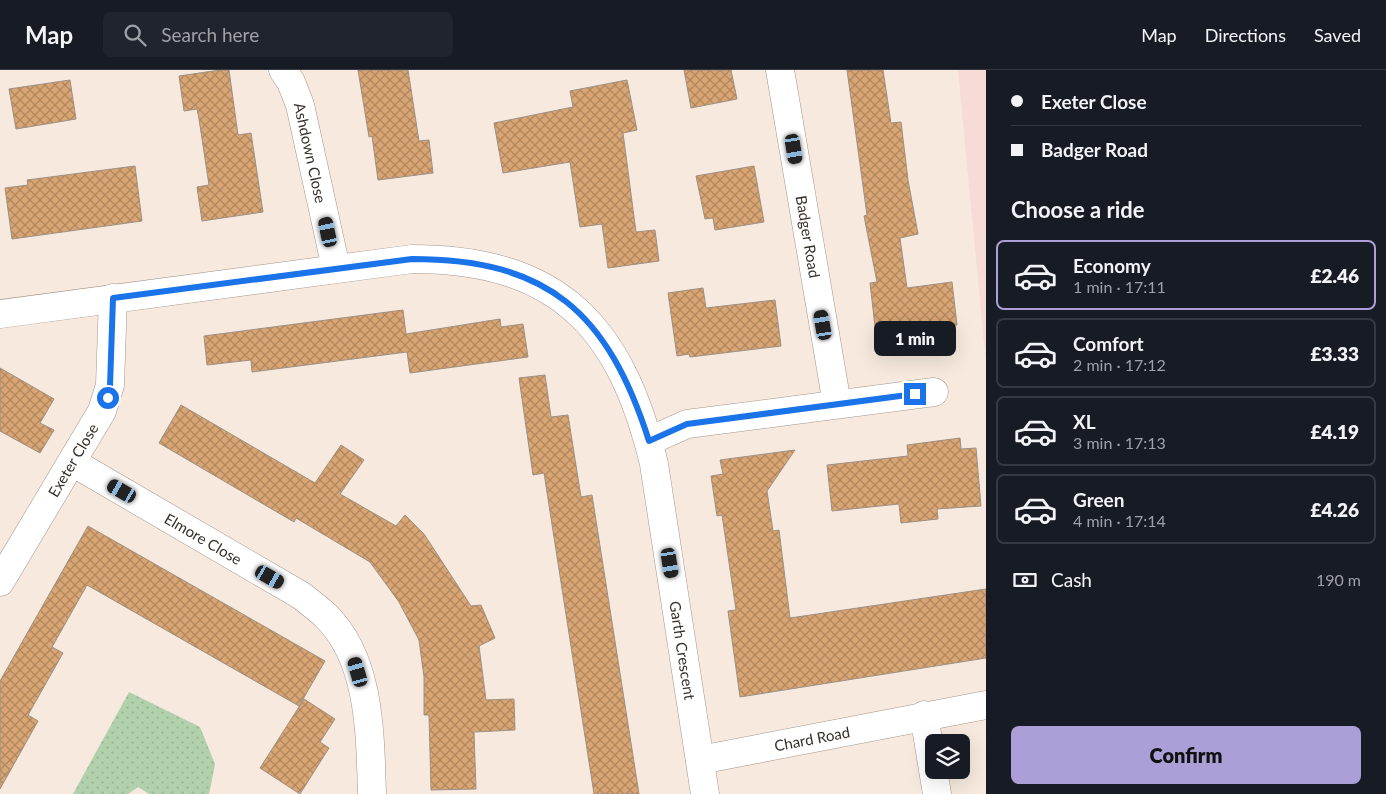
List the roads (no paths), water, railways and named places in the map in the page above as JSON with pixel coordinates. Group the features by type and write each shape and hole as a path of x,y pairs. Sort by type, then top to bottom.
{"street":[{"name":"Ashdown Close","path":"283,70 291,82 300,105 336,268"},
{"name":"Badger Road","path":"780,70 836,404"},
{"name":"Garth Crescent","path":"0,314 412,259 441,259 499,269 526,278 552,291 575,307 597,331 631,393 649,441 705,794"},
{"name":"Exeter Close","path":"0,582 108,398 113,298"},
{"path":"649,441 687,424 934,392"},
{"name":"Elmore Close","path":"72,462 302,596 327,616 342,636 354,658 362,686 367,714 372,794"},
{"name":"Chard Road","path":"700,760 986,704"},
{"path":"924,715 937,794"}]}
